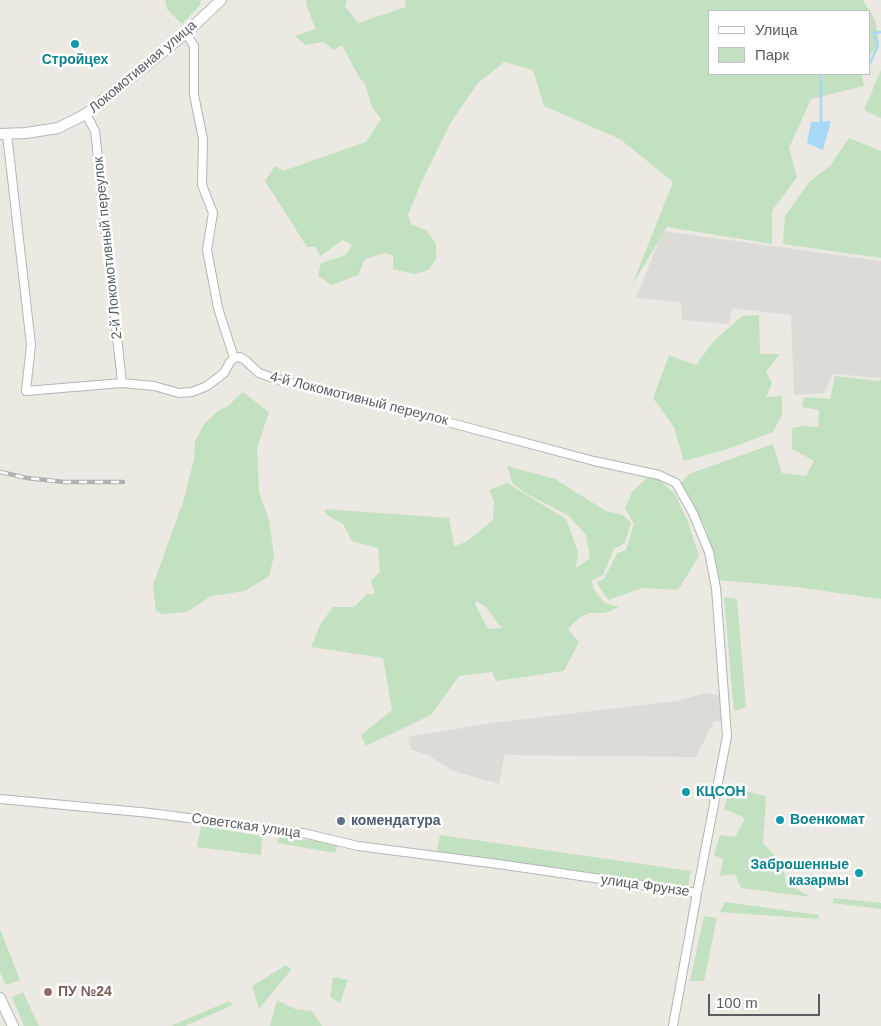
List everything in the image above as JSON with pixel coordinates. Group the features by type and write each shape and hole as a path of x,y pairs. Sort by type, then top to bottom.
{"street":[{"name":"Локомотивная улица","path":"4,134 58,128 86,114 186,33 221,0"},
{"path":"4,134 31,345 26,391 122,383 154,386 179,392 192,392 208,386 224,373 234,358 218,308 207,250 213,213 202,185 203,139 194,95 194,46 186,33"},
{"name":"2-й Локомотивный переулок","path":"86,114 96,131 122,383"},
{"name":"4-й Локомотивный переулок","path":"234,358 240,357 245,360 258,373 284,381 594,461 660,475 676,483 693,513 709,552 716,588 727,736 697,894"},
{"name":"Советская улица","path":"0,799 150,813 303,833 358,846 490,863"},
{"name":"улица Фрунзе","path":"490,863 697,894 673,1026"},
{"path":"0,998 13,1026"}],"shaded area":[{"path":"663,231 881,261 881,378 833,374 824,393 794,395 791,315 732,308 729,324 682,320 681,302 636,298"},
{"path":"706,693 720,696 723,721 714,721 696,757 505,755 499,784 453,771 428,755 411,750 408,737 492,723 676,701"}],"green space":[{"path":"165,0 201,0 200,5 182,24 167,9"},
{"path":"306,0 347,0 345,6 358,23 406,7 405,0 863,0 869,10 708,10 708,75 862,75 864,86 811,99 789,148 797,177 772,211 772,244 667,227 632,285 673,182 620,139 544,106 533,70 504,62 478,83 451,122 421,183 408,215 411,224 427,231 436,244 436,259 428,270 414,274 393,269 393,255 385,253 365,259 358,275 332,285 318,276 321,263 346,255 352,245 343,240 320,256 316,247 307,247 265,181 275,166 283,171 366,142 381,119 372,107 365,84 359,77 342,45 334,50 323,42 305,45 295,36 316,29"},
{"path":"871,14 875,20 879,43 871,55"},
{"path":"881,70 881,118 864,110"},
{"path":"849,138 881,151 881,258 783,244 785,216 810,181 830,166"},
{"path":"759,315 760,354 780,354 766,372 772,383 766,397 782,396 782,415 773,432 728,449 684,461 674,427 653,398 669,355 696,365 713,342 742,316"},
{"path":"835,376 879,381 881,379 881,599 796,587 718,580 706,529 681,483 689,474 773,444 782,473 806,476 814,461 792,449 792,428 803,426 818,427 819,410 802,407 804,397 830,399"},
{"path":"243,392 269,412 257,448 259,492 269,520 274,556 269,576 245,591 211,596 187,612 162,614 156,611 153,585 183,502 194,460 195,442 204,424"},
{"path":"507,466 555,479 606,511 623,515 631,523 625,543 614,549 603,575 592,580 594,590 605,603 619,607 605,613 590,613 581,616 568,629 579,642 564,671 496,681 492,672 459,676 431,715 366,746 361,735 392,710 383,658 311,647 321,623 333,607 354,607 367,594 375,594 371,581 380,572 378,548 352,541 343,524 327,515 324,509 449,518 454,546 466,542 493,520 494,501 489,490 507,483 566,519 578,552 576,568 590,558 586,535 569,516 525,493 513,484","holes":["477,601 486,607 499,625 503,628 488,629 475,604"]},
{"path":"647,478 658,479 675,494 688,522 699,556 678,590 642,588 608,600 596,582 604,579 617,553 626,550 634,524 625,509 632,492"},
{"path":"724,597 737,599 746,707 734,711"},
{"path":"730,787 766,796 763,843 776,857 771,867 784,870 786,883 811,897 741,888 735,874 720,876 723,859 714,855 720,835 735,837 745,818 724,809"},
{"path":"201,826 262,836 261,855 197,847"},
{"path":"440,835 691,871 688,887 437,851"},
{"path":"280,836 338,844 335,853 277,843"},
{"path":"834,898 881,903 881,909 832,903"},
{"path":"725,902 819,915 818,919 720,912"},
{"path":"704,916 717,918 704,981 690,981"},
{"path":"0,929 20,980 6,985 0,972"},
{"path":"286,965 291,970 259,1009 252,986"},
{"path":"333,977 348,980 340,1003 330,997"},
{"path":"23,992 39,1026 24,1026 12,997"},
{"path":"277,1000 295,1009 312,1011 322,1026 270,1026"},
{"path":"229,1001 233,1005 185,1026 171,1026"}],"water":[{"path":"831,121 823,150 807,143 811,122"}],"waterway":[{"path":"871,61 878,46 874,33 881,32"},
{"path":"821,75 821,121"}],"railway":[{"path":"0,472 27,478 64,482 123,482"}],"place":[{"name":"Стройцех","path":"75,44"},
{"name":"КЦСОН","path":"686,792"},
{"name":"Военкомат","path":"780,820"},
{"name":"комендатура","path":"341,821"},
{"name":"Заброшенные казармы","path":"859,873"},
{"name":"ПУ №24","path":"48,992"}]}
